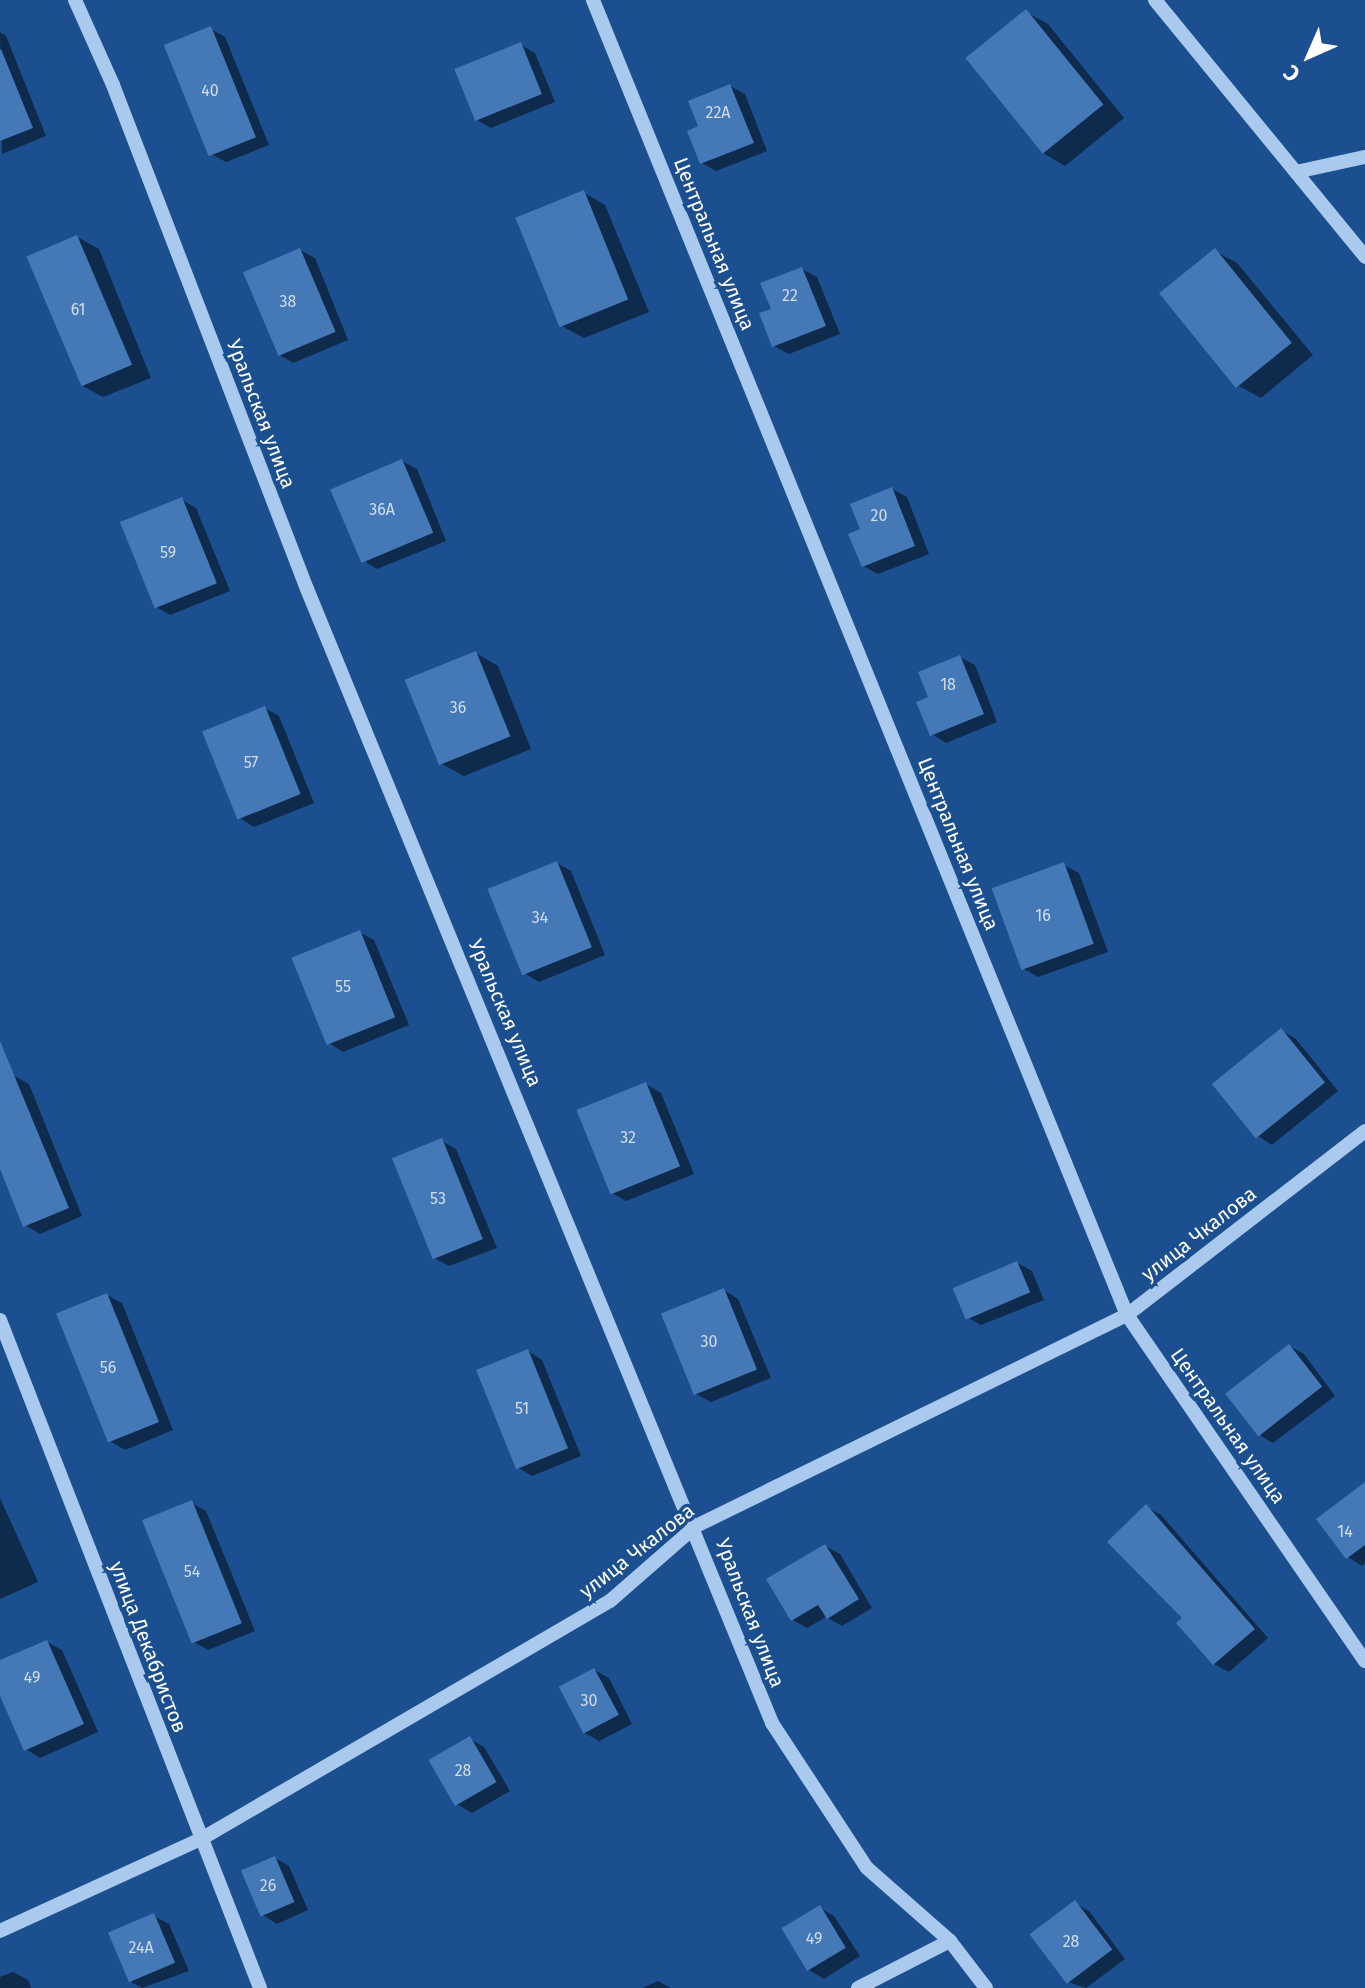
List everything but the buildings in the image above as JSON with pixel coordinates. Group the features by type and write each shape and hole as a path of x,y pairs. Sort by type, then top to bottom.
{"street":[{"name":"Уральская улица","path":"75,0 113,85 307,589 696,1526 772,1723 867,1868 950,1941 986,1988"},
{"name":"Центральная улица","path":"593,0 1127,1315 1365,1661"},
{"path":"1155,0 1365,257"},
{"path":"1296,172 1365,157"},
{"name":"улица Чкалова","path":"0,1931 201,1839 610,1601 696,1526 1127,1315 1365,1131"},
{"name":"улица Декабристов","path":"0,1320 260,1988"},
{"path":"858,1988 950,1941"}]}
